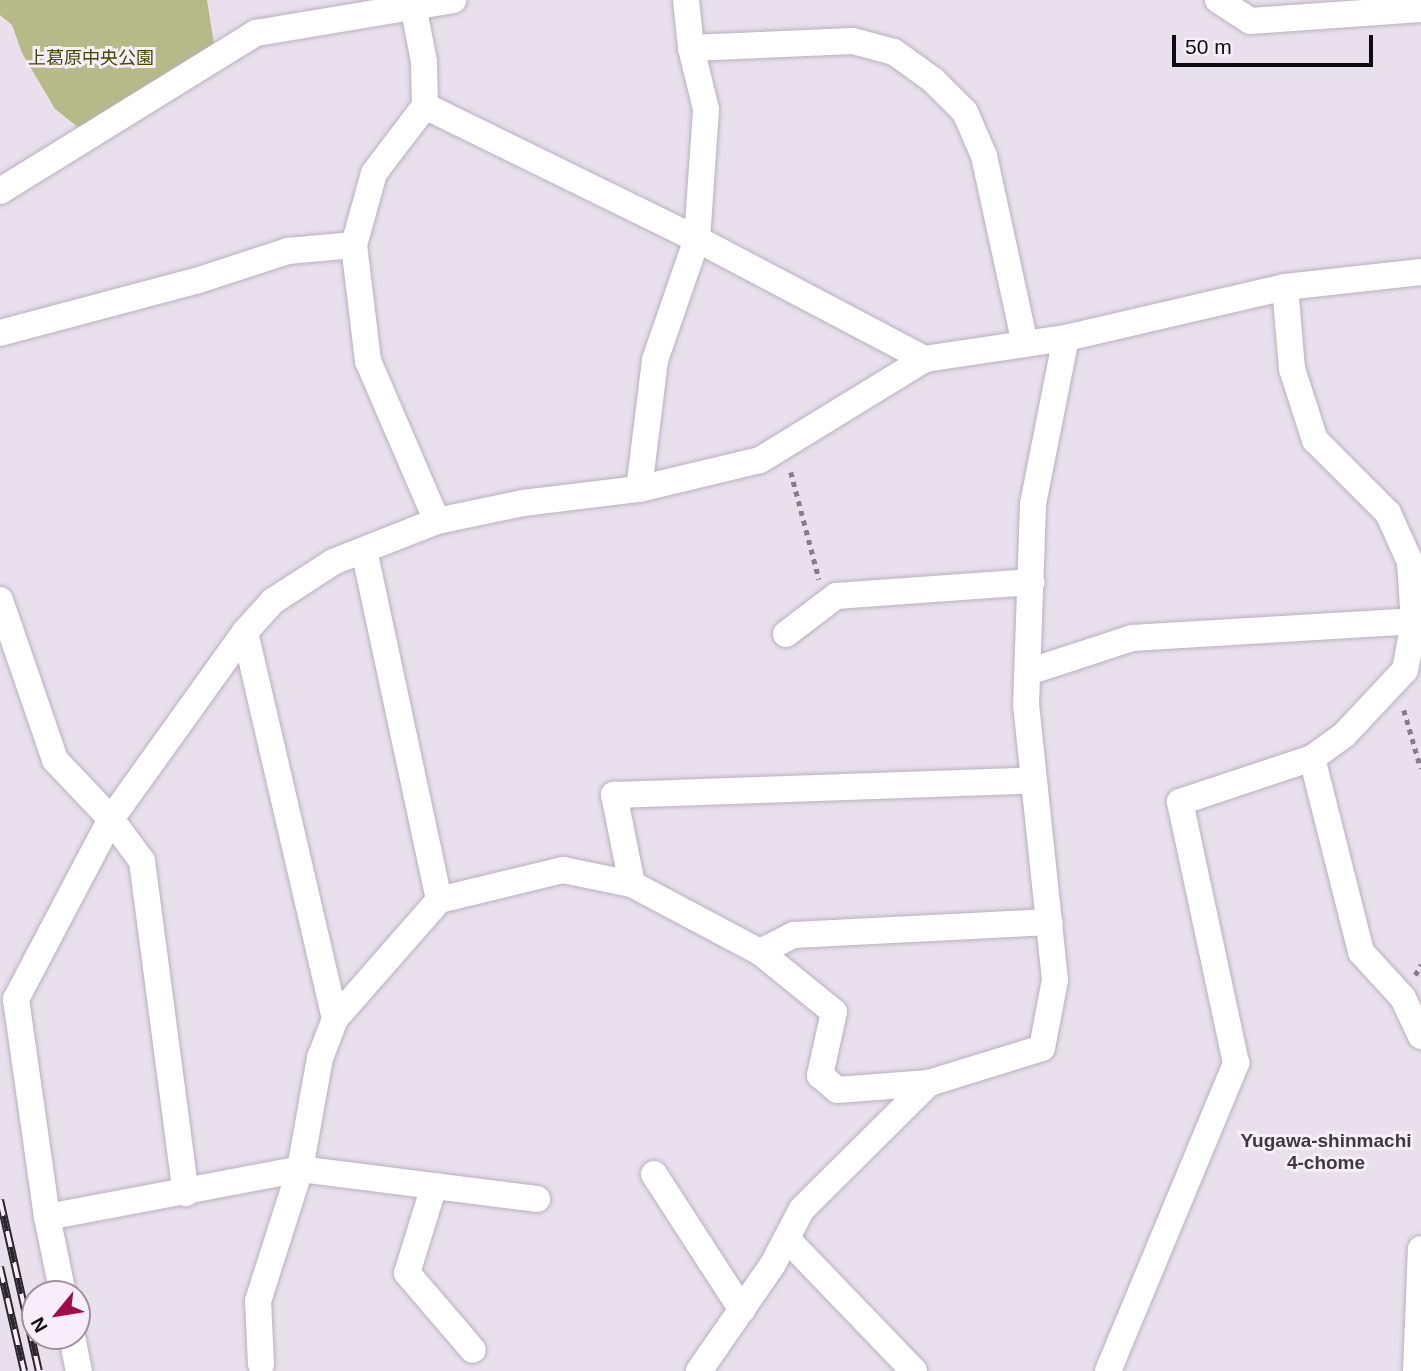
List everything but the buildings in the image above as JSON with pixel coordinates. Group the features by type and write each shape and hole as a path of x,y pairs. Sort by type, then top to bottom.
{"street":[{"path":"0,191 256,33 413,2 453,0"},
{"path":"639,489 655,360 696,239 706,109 691,48 686,0"},
{"path":"1217,0 1250,21 1421,9"},
{"path":"413,2 425,62 425,106 374,173 354,245 368,361 437,521"},
{"path":"691,48 853,41 894,52 933,80 965,112 984,156 994,220 1025,344"},
{"path":"425,106 696,239 925,359"},
{"path":"0,333 196,281 288,251 354,245"},
{"path":"61,1280 8,1002 111,819 245,632 273,601 333,562 437,521 523,503 639,489 760,460 925,359 1066,338 1284,287 1421,272"},
{"path":"1108,1371 1236,1063 1180,802 1312,758 1344,735 1405,670 1417,622 1415,559 1388,513 1315,440 1292,369 1284,287"},
{"path":"261,1364 258,1301 300,1169 320,1058 335,1019 439,900 563,870 632,884 760,952 834,1012 820,1075 837,1090 929,1083 1042,1048 1055,980 1026,706 1033,504 1066,338"},
{"path":"364,550 439,900"},
{"path":"786,634 836,596 1031,582"},
{"path":"0,600 55,760 111,819 142,861 186,1193"},
{"path":"1028,672 1132,638 1417,622"},
{"path":"245,632 335,1019"},
{"path":"1312,758 1361,952 1412,995 1421,1036"},
{"path":"632,884 614,795 1034,780"},
{"path":"760,952 794,935 1050,922"},
{"path":"699,1371 742,1310 802,1209 929,1083"},
{"path":"47,1217 186,1193 300,1169 537,1199"},
{"path":"654,1174 742,1310"},
{"path":"434,1186 407,1273 473,1350"},
{"path":"787,1238 914,1371"},
{"path":"1416,1371 1421,1249"},
{"path":"75,1350 79,1371"}],"path":[{"path":"784,446 821,585 836,596"},
{"path":"1395,680 1421,769"}],"green space":[{"name":"上葛原中央公園","path":"0,0 207,0 214,44 123,106 78,127 55,109 22,53 12,25 0,15"}],"railway":[{"path":"0,1200 39,1371"},
{"path":"0,1267 24,1371"}],"district":[{"name":"Yugawa-shinmachi 4-chome","path":"1326,1152"}]}
